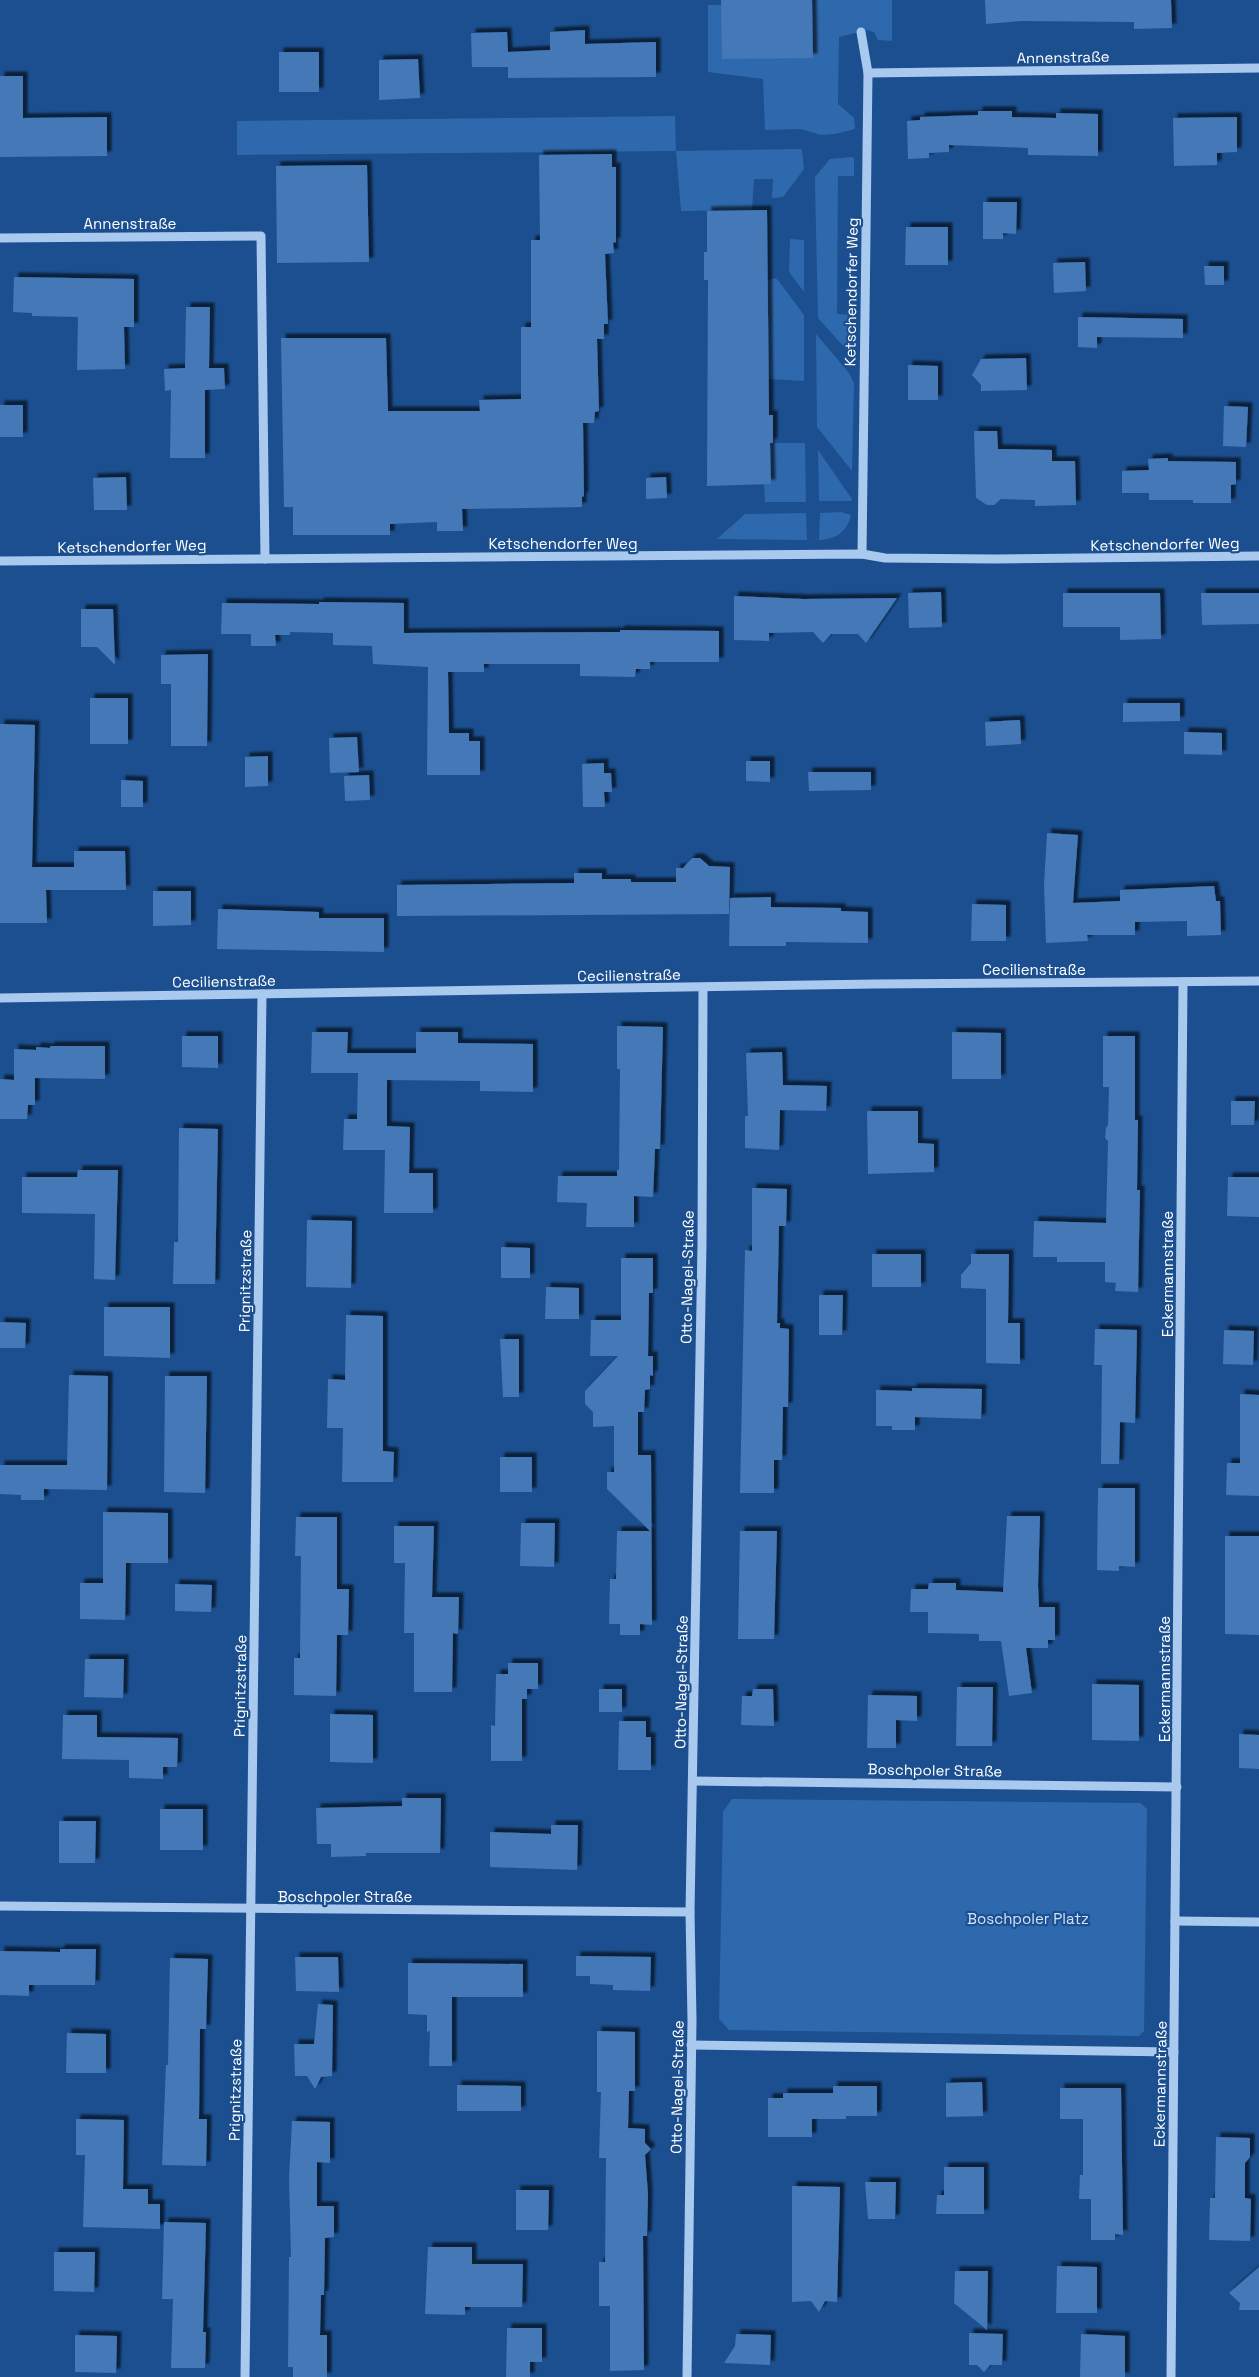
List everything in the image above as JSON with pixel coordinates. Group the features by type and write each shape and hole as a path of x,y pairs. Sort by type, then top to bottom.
{"street":[{"name":"Ketschendorfer Weg","path":"861,32 868,73 862,554"},
{"name":"Annenstraße","path":"868,73 1259,68"},
{"name":"Annenstraße","path":"0,238 261,236 265,558"},
{"name":"Ketschendorfer Weg","path":"0,561 862,554 885,558 995,559 1259,556"},
{"name":"Cecilienstraße","path":"0,998 1259,981"},
{"name":"Eckermannstraße","path":"1171,2377 1183,982"},
{"name":"Otto-Nagel-Straße","path":"688,2377 691,2046 690,1912 702,1244 703,988"},
{"name":"Prignitzstraße","path":"245,2377 262,994"},
{"name":"Boschpoler Straße","path":"693,1781 1177,1787"},
{"name":"Boschpoler Straße","path":"0,1906 690,1912"},
{"path":"1175,1921 1259,1922"},
{"path":"691,2046 1174,2052"}],"green space":[{"path":"812,0 892,0 892,41 878,40 874,32 867,30 839,37 838,104 854,118 855,129 821,135 801,129 765,130 763,79 708,72 708,5 721,5 813,58"},
{"path":"675,116 676,151 237,155 237,121"},
{"path":"800,149 802,150 804,169 783,197 772,198 773,179 754,179 752,210 681,211 676,151"},
{"path":"852,157 854,159 854,176 838,176 837,314 853,315 854,358 818,318 815,185 815,177 830,159"},
{"path":"790,239 804,240 804,292 789,272"},
{"path":"775,278 804,315 804,381 768,379 767,280"},
{"path":"816,334 849,373 854,383 852,471 817,427"},
{"path":"770,443 805,443 806,502 765,502 764,484 771,484"},
{"path":"818,450 852,499 851,501 819,501"},
{"path":"841,512 851,515 844,530 831,538 819,540 820,513"},
{"path":"806,513 807,540 717,539 745,514"},
{"name":"Boschpoler Platz","path":"732,1799 1140,1803 1147,1809 1144,2031 1139,2036 729,2030 719,2019 723,1812"}],"building":[{"path":"721,0 812,0 813,58 722,59"},
{"path":"985,0 1171,0 1172,28 1134,29 1134,22 1020,21 986,24"},
{"path":"585,30 585,44 656,42 656,77 508,78 508,67 472,67 471,33 507,32 508,52 550,50 550,32"},
{"path":"279,52 319,52 319,92 279,92"},
{"path":"418,59 420,98 379,100 379,60"},
{"path":"0,76 23,76 23,118 107,117 107,156 0,157"},
{"path":"978,111 1012,111 1012,117 1056,118 1056,113 1098,114 1098,156 1028,155 1028,148 949,145 949,152 929,153 929,158 908,159 907,121 920,120 920,117 978,115"},
{"path":"1237,117 1237,152 1217,153 1217,165 1174,166 1173,118"},
{"path":"612,154 612,167 616,167 616,242 613,243 614,253 605,254 608,324 604,324 604,339 597,339 599,411 595,412 594,423 583,423 584,496 582,497 582,507 462,509 463,531 437,531 437,522 390,524 390,535 293,535 293,507 284,507 281,338 386,338 388,411 480,411 479,400 521,399 521,327 531,327 531,240 540,240 539,155"},
{"path":"367,165 369,262 277,263 276,166"},
{"path":"983,202 1017,202 1016,234 1003,233 1003,239 983,239"},
{"path":"767,210 769,415 773,415 773,443 770,443 771,484 707,486 708,280 704,280 704,252 707,252 707,211"},
{"path":"906,227 948,227 948,265 905,265"},
{"path":"1085,262 1086,291 1054,293 1053,263"},
{"path":"1204,266 1224,266 1224,285 1205,285"},
{"path":"14,277 134,279 134,327 124,327 125,369 77,370 78,317 32,316 32,313 13,312"},
{"path":"186,307 210,307 209,368 224,368 225,389 205,390 205,458 170,458 171,390 165,391 164,369 185,368"},
{"path":"1078,317 1183,319 1183,338 1097,337 1097,348 1078,347"},
{"path":"1026,358 1027,390 981,391 981,385 972,375 981,359"},
{"path":"908,365 938,366 938,400 908,400"},
{"path":"0,405 23,405 23,437 0,437"},
{"path":"1224,406 1248,407 1246,447 1223,446"},
{"path":"974,431 997,431 998,449 1052,450 1052,461 1075,461 1076,505 1035,506 1035,500 1001,499 994,505 987,505 976,498"},
{"path":"1168,458 1168,461 1236,462 1236,484 1231,485 1231,503 1193,503 1193,500 1149,500 1149,493 1122,493 1122,471 1149,470 1148,459"},
{"path":"126,477 127,510 94,510 93,478"},
{"path":"666,477 667,498 646,499 646,478"},
{"path":"941,592 942,627 909,628 908,593"},
{"path":"1063,593 1160,593 1161,639 1120,640 1120,627 1063,627"},
{"path":"1201,593 1259,593 1259,624 1202,625"},
{"path":"734,596 804,599 897,598 866,643 858,634 831,634 823,643 813,632 769,633 769,641 734,640"},
{"path":"319,602 404,603 404,633 620,632 620,630 719,631 719,662 650,662 650,669 636,669 635,677 580,676 580,664 484,664 484,672 448,672 449,733 469,733 469,741 480,741 480,775 427,775 428,667 373,664 372,646 333,645 333,633 290,632 290,635 275,635 276,646 251,646 251,634 221,634 222,603 319,604"},
{"path":"81,609 113,609 115,665 97,647 81,647"},
{"path":"208,654 207,746 171,746 171,684 161,684 161,655"},
{"path":"90,698 128,698 128,744 90,744"},
{"path":"1123,703 1180,703 1180,721 1123,722"},
{"path":"1020,720 1021,744 986,746 985,722"},
{"path":"0,724 35,725 32,867 74,867 74,851 125,851 126,890 46,890 47,923 0,923"},
{"path":"1184,732 1222,733 1222,755 1184,754"},
{"path":"357,737 359,772 330,773 329,738"},
{"path":"268,756 268,786 245,787 245,757"},
{"path":"746,761 770,761 770,782 746,781"},
{"path":"604,763 604,773 611,773 612,792 604,792 605,807 583,807 582,764"},
{"path":"808,772 871,772 871,790 809,791"},
{"path":"369,775 370,800 345,801 344,776"},
{"path":"121,780 143,781 143,807 121,807"},
{"path":"1047,833 1078,835 1073,903 1120,901 1120,890 1214,886 1216,901 1220,901 1221,935 1187,936 1187,921 1135,922 1135,935 1087,935 1088,941 1046,943 1044,885"},
{"path":"692,858 700,858 709,866 730,867 729,914 397,916 397,885 574,883 574,873 602,873 602,879 631,879 631,882 676,882 676,868 683,868"},
{"path":"153,891 191,891 191,925 153,926"},
{"path":"771,897 771,907 841,908 841,911 868,912 868,943 786,942 786,946 729,946 730,898"},
{"path":"972,904 1006,905 1006,941 971,941"},
{"path":"218,909 319,912 319,918 384,918 384,952 217,949"},
{"path":"617,1026 663,1027 660,1149 655,1149 653,1197 634,1196 634,1227 586,1227 587,1203 557,1202 558,1176 617,1176 617,1170 619,1170 620,1069 617,1069"},
{"path":"312,1032 348,1032 347,1053 416,1053 416,1032 458,1032 458,1043 533,1044 533,1092 480,1091 480,1081 387,1080 387,1126 410,1127 409,1173 433,1173 433,1213 384,1213 385,1150 343,1150 344,1119 357,1119 358,1073 311,1073"},
{"path":"952,1032 1001,1033 1001,1079 952,1079"},
{"path":"182,1036 218,1036 218,1068 182,1067"},
{"path":"1103,1036 1135,1036 1135,1120 1138,1120 1137,1190 1140,1190 1138,1292 1115,1291 1116,1283 1105,1282 1105,1262 1057,1262 1057,1257 1033,1257 1034,1221 1106,1223 1108,1141 1105,1138 1108,1125 1109,1087 1103,1087"},
{"path":"50,1046 105,1046 105,1079 35,1078 35,1105 28,1105 27,1119 0,1119 0,1079 14,1080 14,1049 36,1050 36,1047 50,1048"},
{"path":"782,1052 783,1085 827,1086 826,1111 780,1110 779,1150 745,1148 745,1116 748,1116 746,1053"},
{"path":"1231,1101 1255,1101 1254,1125 1231,1125"},
{"path":"867,1111 918,1111 918,1143 934,1144 934,1172 868,1174"},
{"path":"179,1128 218,1129 215,1284 173,1284 174,1242 178,1242"},
{"path":"78,1170 118,1170 115,1280 94,1279 95,1214 22,1213 22,1177 77,1177"},
{"path":"1228,1177 1259,1177 1259,1217 1227,1216"},
{"path":"752,1188 787,1189 786,1226 779,1226 777,1323 780,1323 780,1328 789,1329 788,1407 783,1407 782,1460 774,1460 774,1493 740,1493 745,1250 752,1251"},
{"path":"307,1220 352,1221 351,1288 306,1287"},
{"path":"501,1247 530,1248 530,1278 501,1278"},
{"path":"872,1254 921,1254 921,1287 872,1287"},
{"path":"971,1254 1009,1254 1008,1323 1020,1323 1020,1364 986,1363 986,1289 961,1288 961,1275 971,1263"},
{"path":"621,1258 653,1258 653,1293 649,1293 648,1356 653,1356 653,1376 650,1375 650,1389 645,1390 644,1412 638,1412 638,1455 651,1455 652,1625 640,1624 640,1635 620,1635 620,1624 609,1624 610,1579 616,1579 617,1531 650,1531 607,1489 607,1472 614,1472 614,1426 593,1427 593,1412 585,1404 585,1391 618,1356 590,1356 591,1320 621,1320"},
{"path":"546,1287 579,1288 579,1319 545,1319"},
{"path":"819,1295 843,1295 842,1335 819,1335"},
{"path":"104,1307 170,1307 170,1358 104,1356"},
{"path":"346,1315 383,1316 383,1451 394,1452 393,1482 342,1482 343,1428 327,1428 328,1379 345,1380"},
{"path":"0,1322 26,1323 25,1348 0,1348"},
{"path":"1095,1329 1137,1330 1135,1423 1120,1422 1119,1464 1101,1464 1102,1365 1094,1365"},
{"path":"1224,1330 1254,1331 1253,1365 1223,1364"},
{"path":"500,1339 519,1339 519,1397 503,1397"},
{"path":"69,1375 108,1376 107,1490 44,1489 44,1500 21,1500 21,1495 0,1494 0,1465 67,1465"},
{"path":"165,1376 207,1376 205,1493 164,1492"},
{"path":"912,1388 982,1389 981,1419 915,1417 915,1430 892,1430 892,1426 876,1426 876,1390 912,1391"},
{"path":"1240,1394 1259,1395 1259,1496 1226,1495 1227,1463 1240,1463"},
{"path":"500,1457 532,1457 532,1492 500,1492"},
{"path":"1098,1488 1135,1488 1135,1567 1119,1566 1119,1571 1097,1570"},
{"path":"103,1512 168,1513 168,1563 126,1563 125,1620 80,1619 80,1583 103,1583"},
{"path":"1007,1516 1040,1516 1039,1607 1055,1607 1055,1640 1048,1640 1048,1648 1026,1648 1032,1693 1009,1696 1001,1641 979,1641 979,1634 928,1633 928,1612 910,1612 911,1589 928,1589 929,1583 956,1583 956,1590 1003,1592"},
{"path":"296,1517 337,1517 337,1589 349,1589 348,1635 337,1635 336,1696 294,1695 294,1658 300,1658 301,1556 295,1556"},
{"path":"521,1523 555,1523 554,1567 520,1566"},
{"path":"394,1526 434,1526 432,1597 459,1597 458,1634 453,1633 452,1692 414,1692 414,1633 404,1633 405,1563 394,1563"},
{"path":"740,1531 777,1531 774,1639 738,1639"},
{"path":"1225,1536 1259,1536 1259,1635 1225,1634"},
{"path":"175,1584 212,1585 211,1612 175,1611"},
{"path":"85,1659 124,1659 123,1698 84,1697"},
{"path":"508,1663 538,1663 538,1689 527,1689 527,1699 522,1699 522,1761 491,1761 491,1725 495,1726 496,1674 508,1674"},
{"path":"1092,1684 1139,1685 1139,1741 1092,1740"},
{"path":"957,1687 993,1687 992,1746 956,1746"},
{"path":"599,1689 622,1689 622,1712 599,1712"},
{"path":"753,1689 773,1689 774,1726 741,1725 742,1696 752,1696"},
{"path":"868,1695 917,1696 917,1721 896,1720 896,1748 867,1748"},
{"path":"330,1714 373,1715 373,1763 330,1762"},
{"path":"63,1715 97,1715 97,1737 178,1738 177,1767 163,1767 163,1779 129,1778 129,1760 62,1759"},
{"path":"619,1721 646,1721 646,1737 651,1737 651,1770 618,1770"},
{"path":"1239,1734 1259,1735 1259,1769 1239,1768"},
{"path":"402,1798 441,1798 440,1853 366,1853 366,1856 331,1857 331,1844 317,1844 316,1808 402,1806"},
{"path":"160,1809 203,1809 203,1850 160,1850"},
{"path":"59,1821 96,1821 95,1863 59,1863"},
{"path":"551,1825 578,1825 577,1870 490,1867 490,1832 551,1834"},
{"path":"60,1949 96,1949 95,1985 29,1985 29,1996 0,1995 0,1951 60,1952"},
{"path":"576,1956 651,1957 650,1991 613,1990 613,1985 590,1984 590,1976 576,1976"},
{"path":"295,1957 338,1957 339,1992 296,1991"},
{"path":"170,1958 208,1959 206,2029 200,2029 199,2119 207,2119 206,2166 162,2165 166,2065 168,2065"},
{"path":"408,1963 523,1964 523,1997 452,1997 452,2066 429,2066 430,2031 427,2032 427,2015 408,2014"},
{"path":"318,2004 333,2005 332,2076 321,2077 315,2089 307,2076 295,2076 294,2044 314,2044"},
{"path":"597,2031 635,2032 635,2091 629,2091 628,2128 645,2129 645,2143 651,2149 645,2155 648,2194 647,2236 643,2236 644,2370 610,2371 610,2306 599,2306 599,2262 605,2262 606,2158 599,2158 601,2092 597,2092"},
{"path":"67,2033 106,2034 106,2073 66,2073"},
{"path":"982,2082 983,2116 946,2117 946,2083"},
{"path":"457,2085 521,2086 521,2111 457,2111"},
{"path":"833,2086 877,2086 877,2116 846,2116 846,2119 812,2119 812,2137 768,2137 768,2098 783,2098 783,2093 833,2093"},
{"path":"1060,2088 1121,2088 1123,2235 1115,2234 1115,2240 1091,2240 1091,2199 1079,2199 1080,2175 1083,2175 1083,2119 1060,2119"},
{"path":"76,2119 124,2120 123,2189 148,2189 148,2204 160,2204 160,2229 83,2227 85,2155 76,2155"},
{"path":"292,2121 330,2122 330,2163 317,2162 317,2206 334,2206 334,2237 325,2238 324,2295 321,2295 320,2335 327,2335 327,2377 293,2377 293,2367 288,2367 289,2257 291,2257 289,2178"},
{"path":"1216,2137 1250,2138 1250,2157 1245,2163 1245,2198 1251,2199 1250,2241 1209,2240 1210,2198 1215,2198"},
{"path":"944,2167 984,2167 984,2214 936,2214 937,2195 944,2195"},
{"path":"865,2182 896,2182 895,2219 868,2219"},
{"path":"792,2186 840,2187 837,2302 825,2301 819,2312 811,2301 792,2302"},
{"path":"516,2190 549,2190 548,2230 516,2230"},
{"path":"164,2222 206,2223 203,2332 206,2332 205,2368 171,2368 173,2299 162,2299"},
{"path":"428,2247 472,2247 472,2264 523,2264 522,2307 465,2307 465,2315 425,2314"},
{"path":"54,2252 95,2252 94,2292 54,2291"},
{"path":"1057,2266 1097,2267 1097,2313 1056,2313"},
{"path":"1259,2267 1259,2310 1239,2310 1240,2303 1229,2293"},
{"path":"955,2271 988,2271 987,2330 954,2303"},
{"path":"507,2328 542,2328 542,2362 530,2362 530,2377 506,2377"},
{"path":"969,2333 1003,2334 1002,2365 990,2365 984,2372 977,2365 969,2365"},
{"path":"736,2334 771,2335 770,2365 724,2363 735,2346"},
{"path":"1081,2334 1125,2336 1125,2377 1080,2377"},
{"path":"75,2335 117,2336 116,2373 75,2372"}]}
